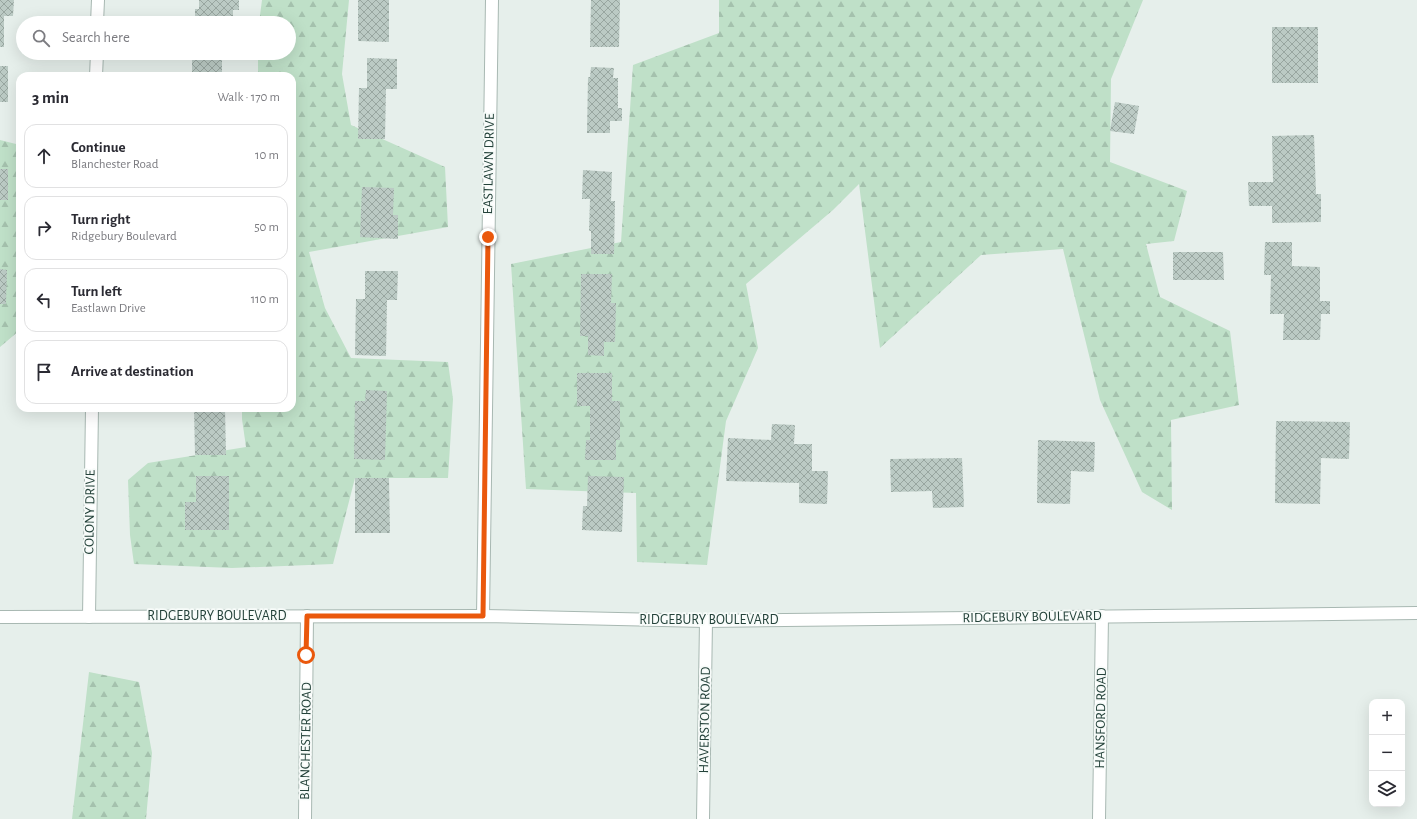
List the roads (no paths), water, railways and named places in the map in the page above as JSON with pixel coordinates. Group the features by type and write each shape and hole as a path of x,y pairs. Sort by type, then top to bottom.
{"street":[{"path":"97,16 98,0"},
{"name":"EASTLAWN DRIVE","path":"483,616 492,0"},
{"path":"96,72 97,60"},
{"name":"COLONY DRIVE","path":"89,617 92,412"},
{"name":"RIDGEBURY BOULEVARD","path":"0,617 483,616 706,621 1417,613"},
{"name":"BLANCHESTER ROAD","path":"305,819 307,616"},
{"name":"HANSFORD ROAD","path":"1099,819 1102,616"},
{"name":"HAVERSTON ROAD","path":"703,819 706,621"}]}
